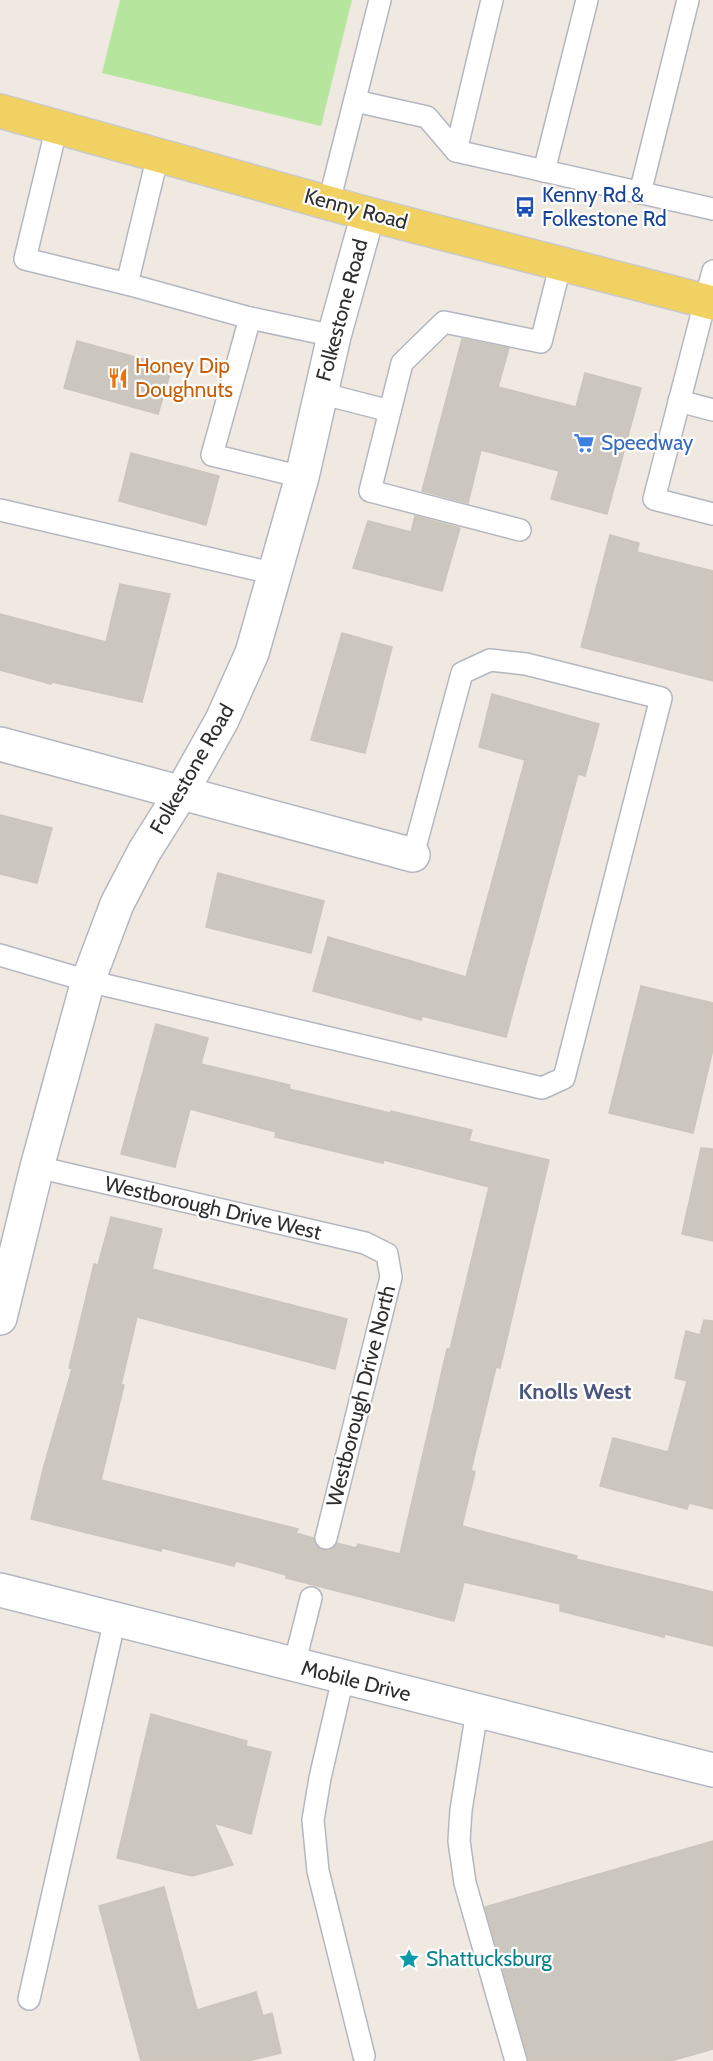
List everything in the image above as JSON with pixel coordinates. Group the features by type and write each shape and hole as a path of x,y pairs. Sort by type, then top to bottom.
{"main road":[{"name":"Kenny Road","path":"0,111 368,214 561,263 710,292"}],"street":[{"name":"Folkestone Road","path":"0,1318 37,1167 88,981 117,904 144,852 181,794 222,720 252,653 302,477 334,336 368,214"},
{"path":"0,744 412,855"},
{"name":"Mobile Drive","path":"1,1594 115,1619 713,1770"}],"lane":[{"path":"329,202 380,0"},
{"path":"456,151 492,0"},
{"path":"544,171 587,0"},
{"path":"640,192 688,0"},
{"path":"355,101 427,117 456,151 713,209"},
{"path":"57,126 25,260 126,284 250,318 334,336"},
{"path":"126,284 158,154"},
{"path":"520,530 370,491 402,363 444,322 541,342 561,263"},
{"path":"710,292 654,499 713,514"},
{"path":"250,318 212,455 302,477"},
{"path":"320,393 390,411"},
{"path":"679,401 713,410"},
{"path":"0,510 276,574"},
{"path":"0,955 88,981 542,1088 564,1078 661,698 526,664 490,660 462,673 412,855"},
{"name":"Westborough Drive West","path":"37,1167 365,1243 387,1254"},
{"name":"Westborough Drive North","path":"326,1538 392,1277 387,1254"},
{"path":"294,1665 311,1598"},
{"path":"29,1999 115,1619"},
{"path":"344,1677 320,1778 313,1820 318,1871 364,2056"},
{"path":"477,1711 461,1810 459,1841 465,1883 516,2061"}],"green space":[{"path":"120,0 352,0 321,126 102,73"}],"building":[{"path":"462,339 509,348 498,387 576,407 585,373 641,388 607,514 551,499 559,471 481,450 468,503 422,491"},
{"name":"Honey Dip Doughnuts","path":"77,341 172,367 158,414 64,388"},
{"path":"131,453 219,476 206,525 119,501"},
{"path":"415,516 460,528 442,591 353,568 368,521 411,532"},
{"path":"610,535 639,543 637,552 713,571 713,681 581,647"},
{"path":"120,584 170,594 142,702 52,682 51,684 0,670 0,614 106,642"},
{"path":"342,633 392,647 365,753 311,740"},
{"path":"492,694 599,724 585,776 578,774 506,1037 422,1016 421,1020 313,991 328,937 466,977 525,760 479,747"},
{"path":"0,815 52,828 37,883 0,874"},
{"path":"218,873 324,901 311,953 206,927"},
{"path":"641,986 713,1003 713,1049 693,1133 609,1113"},
{"path":"156,1024 208,1038 201,1064 290,1085 289,1089 472,1130 469,1141 549,1160 500,1368 496,1367 471,1470 475,1472 462,1526 577,1556 576,1559 713,1592 713,1646 665,1634 664,1637 560,1611 560,1604 464,1582 454,1621 286,1578 286,1575 236,1561 234,1566 162,1548 161,1551 31,1519 72,1369 69,1368 94,1264 98,1265 111,1217 162,1229 152,1269 347,1319 335,1369 137,1317 121,1385 124,1385 101,1480 298,1529 296,1533 314,1538 317,1547 324,1550 330,1550 337,1543 356,1548 358,1544 400,1554 447,1349 450,1349 489,1187 384,1160 383,1163 275,1137 276,1132 190,1109 175,1167 121,1154"},
{"path":"701,1148 713,1149 713,1241 682,1234"},
{"path":"704,1320 713,1321 713,1509 689,1503 687,1509 600,1486 613,1438 668,1452 687,1381 675,1378 686,1331 700,1335"},
{"path":"151,1714 247,1741 246,1746 271,1752 251,1834 214,1823 233,1865 192,1876 117,1858"},
{"path":"713,1841 713,2049 671,2061 529,2061 485,1907"},
{"path":"164,1887 197,2010 256,1992 263,2016 272,2013 281,2053 248,2061 141,2061 99,1906"}],"place":[{"name":"Kenny Rd & Folkestone Rd","path":"525,207"},
{"name":"Honey Dip Doughnuts","path":"118,378"},
{"name":"Speedway","path":"584,443"},
{"name":"Shattucksburg","path":"409,1959"}],"district":[{"name":"Knolls West","path":"575,1391"}]}
